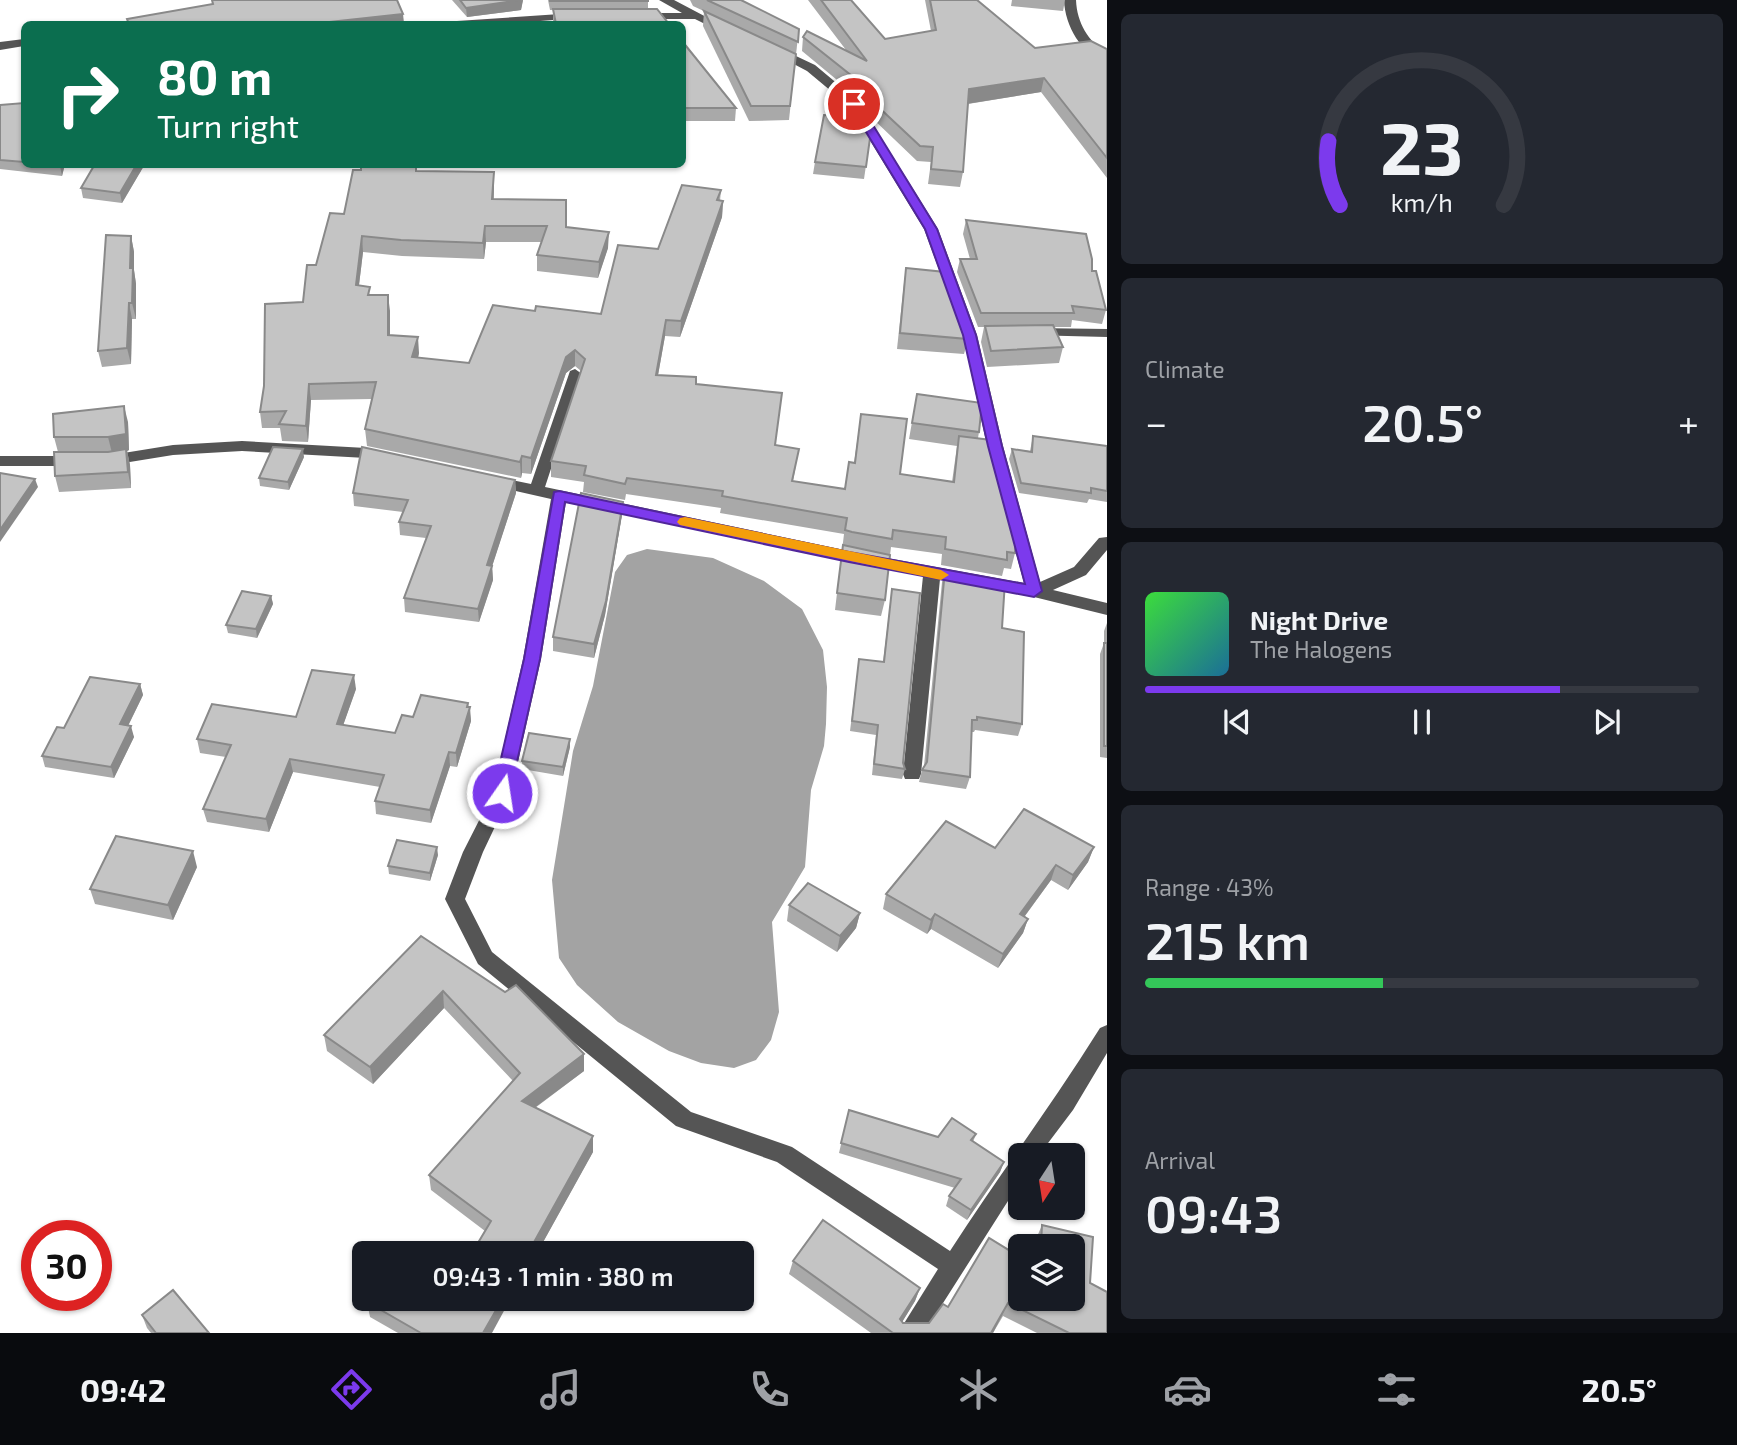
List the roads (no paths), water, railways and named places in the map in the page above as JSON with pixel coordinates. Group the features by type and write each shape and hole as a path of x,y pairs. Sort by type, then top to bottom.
{"street":[{"path":"665,0 738,36"},
{"path":"1070,0 1070,16 1093,52 1107,59"},
{"path":"490,21 544,16 586,16"},
{"path":"628,16 697,16"},
{"path":"0,46 21,43"},
{"path":"761,45 811,68 854,104 931,229 976,335 995,446 1034,591"},
{"path":"1022,333 1107,333"},
{"path":"536,491 575,374"},
{"path":"0,461 112,461 173,450 242,446 366,453 406,462"},
{"path":"471,476 932,574 1034,591 1107,609"},
{"path":"559,496 532,659 502,793 473,852 455,899 485,958 684,1119 785,1154 953,1266"},
{"path":"1034,591 1080,572 1105,542"},
{"path":"912,774 932,574"},
{"path":"1035,1143 1065,1103 1107,1034"},
{"path":"910,1333 1008,1181"}]}
